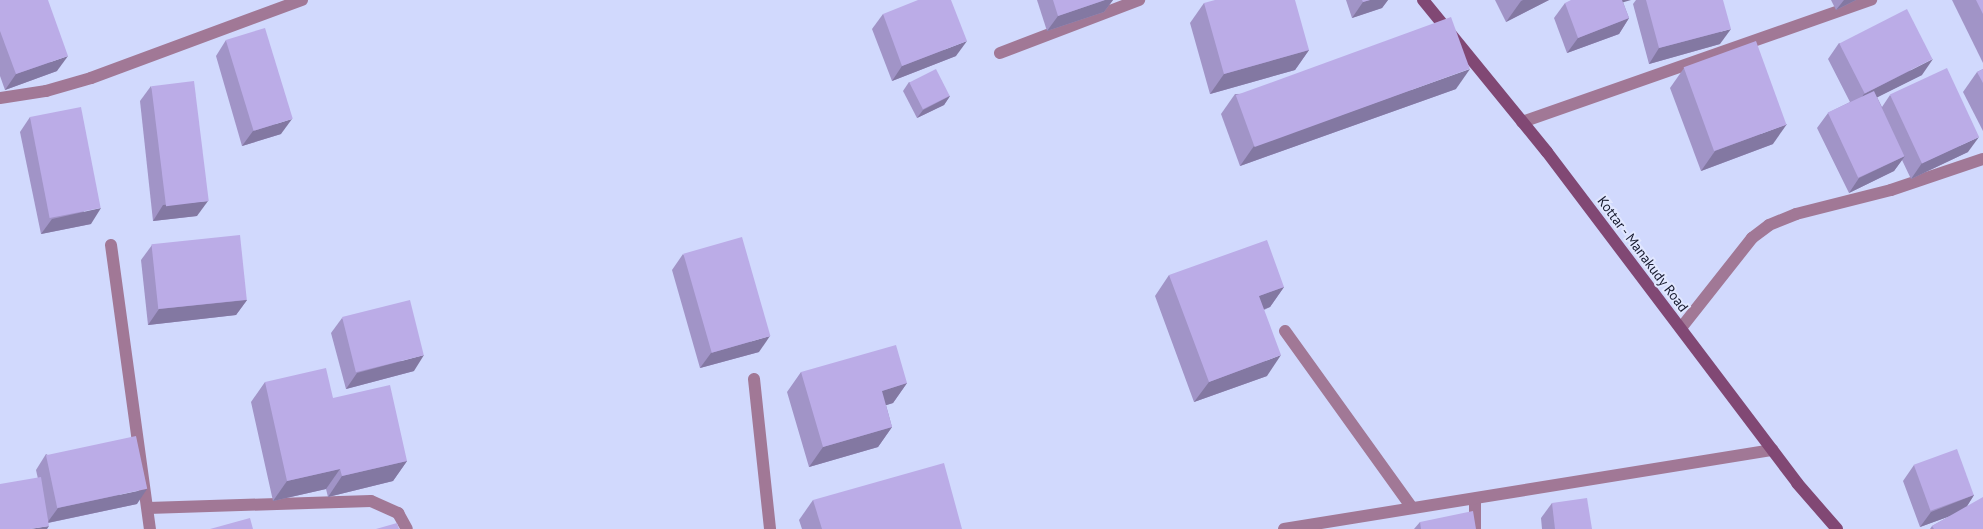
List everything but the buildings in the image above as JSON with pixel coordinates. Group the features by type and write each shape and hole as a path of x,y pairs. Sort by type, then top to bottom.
{"main road":[{"name":"Kottar - Manakudy Road","path":"1423,0 1522,122 1773,450 1837,529"}],"street":[{"path":"0,98 46,91 91,78 302,0"},
{"path":"1000,53 1139,0"},
{"path":"1522,122 1870,0"},
{"path":"1681,328 1752,238 1769,225 1796,214 1891,190 1983,158"},
{"path":"111,245 150,529"},
{"path":"1285,331 1412,508"},
{"path":"754,379 770,529"},
{"path":"1284,529 1412,508 1475,500 1773,450"},
{"path":"1475,500 1476,529"},
{"path":"148,508 371,501 398,513 407,529"}]}
